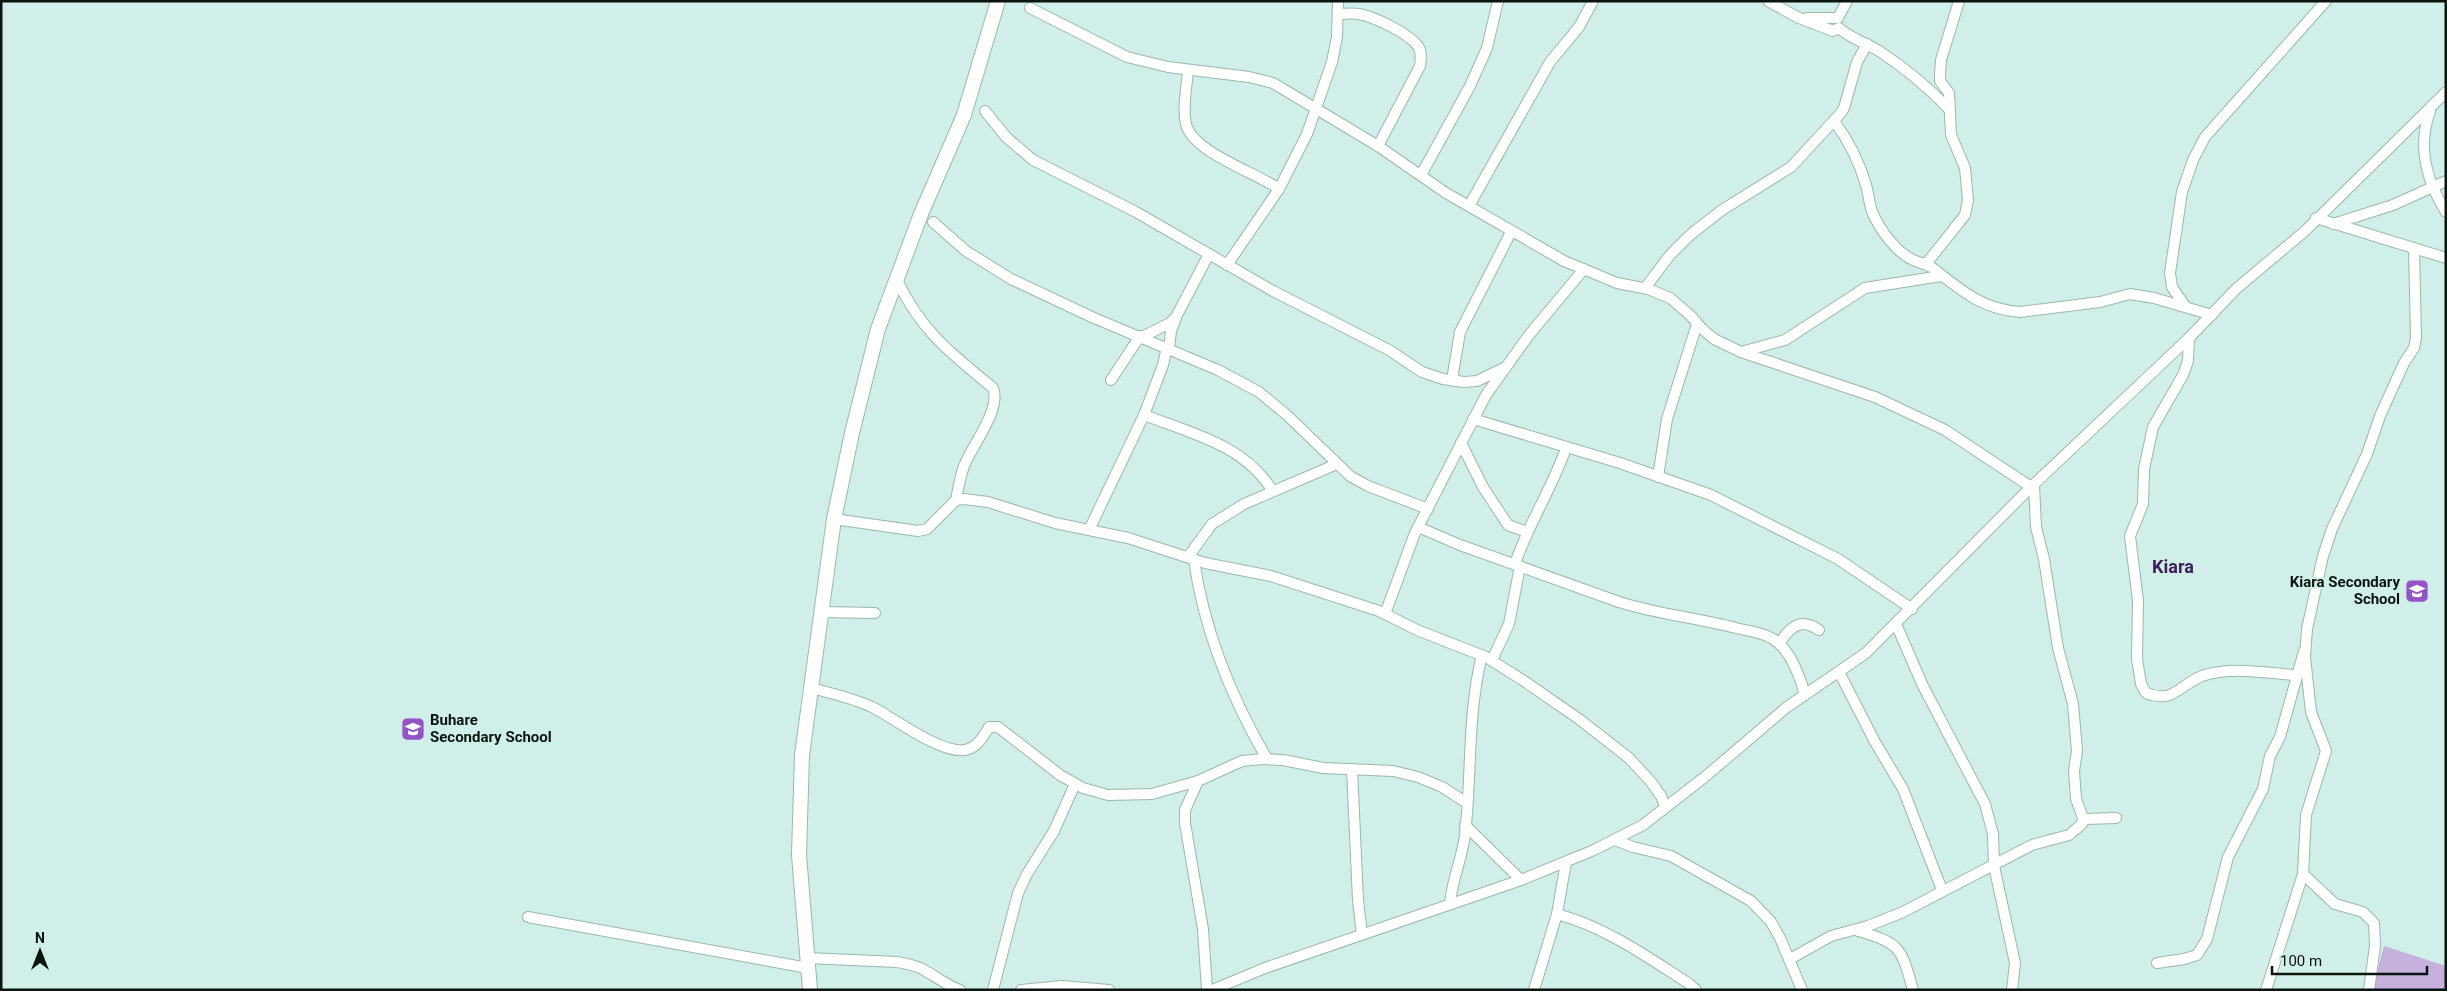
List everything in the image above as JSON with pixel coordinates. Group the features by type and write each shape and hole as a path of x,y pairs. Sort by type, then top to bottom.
{"main road":[{"path":"810,990 799,855 802,755 834,519 852,433 878,330 898,282 922,214 964,115 998,1"}],"street":[{"path":"1227,265 1279,189 1307,134 1332,62 1337,37 1338,1"},
{"path":"1421,176 1470,86 1483,57 1495,22 1498,1"},
{"path":"1469,206 1550,62 1579,27 1593,1"},
{"path":"1768,1 1799,18 1833,30 1839,28 1847,36 1881,52 1930,89 1950,110"},
{"path":"1799,18 1838,18 1847,1"},
{"path":"1926,264 1967,210 1965,168 1951,135 1949,93 1940,81 1941,60 1959,1"},
{"path":"2185,306 2172,287 2170,273 2182,192 2193,160 2204,137 2326,1"},
{"path":"1030,8 1127,57 1153,64 1249,77 1273,83 1378,146 1421,176 1511,232 1564,261 1617,283 1644,288 1670,298 1714,339 1741,352 1875,397 1945,430 2032,486"},
{"path":"1338,14 1359,14 1380,21 1406,36 1418,46 1421,54 1420,66 1378,146"},
{"path":"1644,288 1670,255 1690,235 1722,210 1791,167 1834,121 1844,108 1857,62 1867,44"},
{"path":"1188,70 1186,124 1191,134 1213,152 1279,189"},
{"path":"1212,990 1450,903 1521,880 1615,840 1643,825 1706,776 1787,707 1866,653 1912,609 2032,486 2189,338 2236,290 2306,231 2316,218 2446,92"},
{"path":"2431,108 2424,127 2424,156 2432,188 2446,212"},
{"path":"985,111 1006,137 1033,160 1136,212 1227,265 1389,350 1422,372 1454,381 1478,381 1504,368"},
{"path":"1834,121 1854,150 1867,186 1870,206 1884,233 1902,252 1912,259 1926,264 1966,296 2008,311 2058,308 2100,302 2130,294 2154,298 2212,315"},
{"path":"2332,225 2393,206 2446,181"},
{"path":"2316,218 2332,225 2446,258"},
{"path":"933,222 966,251 1011,279 1094,318 1168,347 1218,370 1259,392 1288,416 1350,476 1368,486 1428,509"},
{"path":"1454,381 1453,374 1460,332 1511,232"},
{"path":"2157,963 2197,955 2208,940 2228,857 2263,789 2270,756 2280,737 2295,675 2306,643 2323,556 2332,529 2367,454 2392,390 2414,348 2416,338 2414,248"},
{"path":"1089,530 1144,415 1163,365 1176,317 1209,254"},
{"path":"1385,614 1418,527 1473,419 1504,368 1584,269"},
{"path":"1741,352 1784,340 1865,288 1941,276"},
{"path":"834,519 918,531 927,529 956,500 964,465 995,402 996,394 993,388 934,337 911,308 898,282"},
{"path":"1111,380 1141,336 1170,323 1176,317"},
{"path":"1658,477 1667,418 1697,324"},
{"path":"2189,338 2188,361 2183,376 2153,428 2144,469 2143,504 2130,536 2138,601 2137,659 2141,684 2146,693 2161,697 2178,692 2201,677 2220,673 2295,675"},
{"path":"1144,415 1215,442 1238,454 1262,474 1272,490"},
{"path":"1473,419 1620,463 1711,495 1838,559 1912,609"},
{"path":"1461,443 1483,486 1508,525 1527,532"},
{"path":"1492,660 1509,624 1517,565 1527,532 1556,477 1566,448"},
{"path":"1267,759 1238,706 1212,638 1191,558 1212,524 1244,504 1272,490 1337,464"},
{"path":"2032,486 2036,527 2044,559 2058,648 2073,704 2076,751 2074,771 2083,822"},
{"path":"956,500 988,502 1055,523 1128,538 1191,558 1271,576 1351,601 1385,614 1417,630 1482,655 1579,719 1629,758 1652,782 1662,796 1665,806"},
{"path":"1418,527 1517,565 1644,610 1749,631 1774,639 1794,666 1805,695"},
{"path":"821,612 876,612"},
{"path":"1779,644 1788,632 1800,624 1811,624 1819,630"},
{"path":"1896,624 1923,686 1985,804 1993,834 1994,866 2015,963 2012,990"},
{"path":"2266,990 2302,874 2306,815 2326,751 2311,712 2306,643"},
{"path":"1450,903 1451,884 1462,847 1465,825 1470,725 1476,677 1482,655"},
{"path":"1839,672 1874,742 1903,789 1942,890"},
{"path":"811,688 851,698 876,709 913,733 956,750 972,748 982,739 989,727 998,727 1027,751 1075,784 1096,793 1152,794 1198,781 1242,761 1267,759 1283,760 1323,768 1393,771 1418,777 1442,787 1467,804"},
{"path":"1352,769 1358,900 1362,935"},
{"path":"1198,781 1185,810 1185,823 1204,930 1207,990"},
{"path":"993,990 1018,893 1027,874 1054,832 1075,784"},
{"path":"1790,959 1831,936 1885,920 2032,845 2069,835 2085,820 2116,818"},
{"path":"1465,825 1521,880"},
{"path":"1615,840 1633,847 1671,856 1751,901 1771,922 1790,959 1802,990"},
{"path":"1534,990 1557,914 1566,862"},
{"path":"2302,874 2335,904 2363,912 2374,923 2375,946 2369,990"},
{"path":"1557,914 1582,921 1616,938 1688,982 1696,990"},
{"path":"528,917 807,963 903,963 924,970 941,982 960,990"},
{"path":"1853,929 1882,938 1900,950 1906,959 1913,990"},
{"path":"1225,984 1234,990"},
{"path":"1021,990 1062,986 1108,990"}],"shaded area":[{"path":"2384,946 2446,966 2446,990 2372,990"}],"place":[{"name":"Kiara Secondary School","path":"2417,591"},
{"name":"Buhare Secondary School","path":"413,729"}],"district":[{"name":"Kiara","path":"2173,567"}]}
